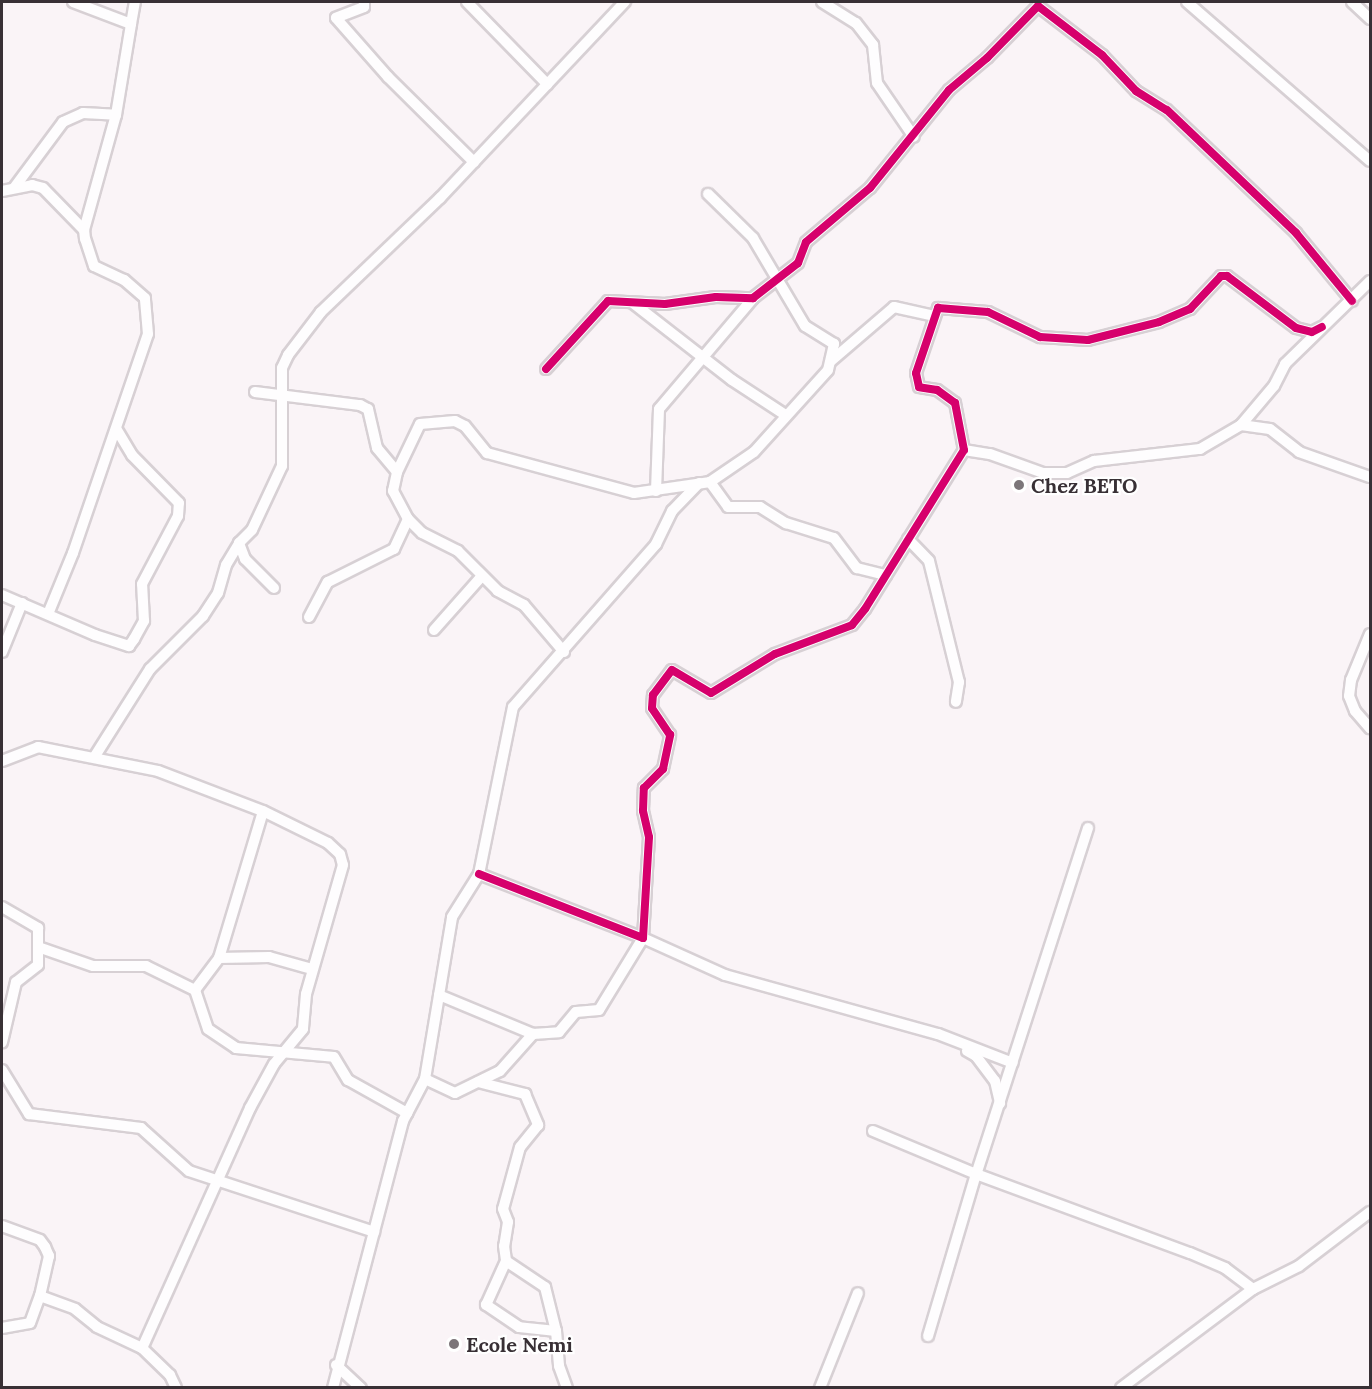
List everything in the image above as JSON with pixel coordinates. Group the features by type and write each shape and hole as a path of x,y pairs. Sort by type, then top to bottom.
{"street":[{"path":"73,2 131,24"},
{"path":"84,230 116,115 135,2"},
{"path":"364,2 364,7 336,18 388,77 474,162"},
{"path":"467,2 547,84"},
{"path":"95,756 150,669 203,616 218,593 226,565 239,543 252,530 282,466 284,396 282,368 300,336 474,162 625,2"},
{"path":"822,2 856,23 873,45 877,83 914,137"},
{"path":"1187,2 1371,161"},
{"path":"1353,2 1371,19"},
{"path":"656,491 659,409 753,298 798,263 806,242 870,188 914,137 949,90 987,58 1038,6 1102,55 1136,91 1167,110 1296,233 1352,301"},
{"path":"14,188 63,122 83,113 116,115"},
{"path":"2,191 14,188 43,188 84,230 94,266 133,286 145,298 148,339 117,430 48,614"},
{"path":"333,1388 336,1365 407,1113 425,1078 452,917 479,874 513,707 564,652 656,544 672,511 705,483 754,452 784,414 828,370 834,344 805,326 753,238 708,194"},
{"path":"439,995 533,1034 559,1032 576,1012 599,1010 643,938 649,837 643,811 644,788 663,769 670,735 652,708 653,695 672,670 711,693 775,654 852,625 964,450 955,403 937,390 919,387 916,373 938,308 988,312 1040,337 1088,340 1160,322 1190,309 1221,276 1227,276 1296,328 1312,332 1322,327"},
{"path":"964,450 990,454 1043,472 1066,473 1094,461 1200,449 1241,425 1274,386 1285,364 1371,281"},
{"path":"546,369 608,301 633,303 753,298"},
{"path":"633,303 702,356 784,414"},
{"path":"830,362 894,307 935,316"},
{"path":"255,392 360,405 369,409 377,448 397,472"},
{"path":"564,652 524,605 482,576 458,551 422,533 408,519 393,491 397,472 420,424 455,421 465,426 487,453 634,493 705,483"},
{"path":"1241,425 1270,429 1286,439 1299,452 1371,477"},
{"path":"2,595 129,646 144,621 142,584 178,516 178,503 132,455 117,430"},
{"path":"705,483 728,507 760,507 786,523 834,538 857,568 886,575"},
{"path":"309,617 328,582 394,549 408,519"},
{"path":"908,539 929,561 959,682 956,702"},
{"path":"239,543 245,559 274,588"},
{"path":"434,630 482,576"},
{"path":"2,652 22,603"},
{"path":"1371,633 1351,680 1349,696 1355,711 1371,728"},
{"path":"2,761 38,747 95,756 159,771 263,811 328,843 340,854 343,865 312,969 303,1029 284,1052 250,1108 142,1348"},
{"path":"195,990 219,958 263,811"},
{"path":"928,1335 976,1174 1089,828"},
{"path":"479,874 643,938 725,975 938,1034 1012,1063"},
{"path":"2,908 38,928 38,965 16,982 2,1042"},
{"path":"38,947 93,966 146,966 195,990 208,1029 236,1048 334,1057 348,1080 407,1113"},
{"path":"219,958 269,957 312,969"},
{"path":"425,1078 455,1092 500,1071 533,1034"},
{"path":"938,1034 976,1056 995,1081 1000,1103"},
{"path":"2,1070 29,1114 141,1128 189,1171 218,1178 374,1232"},
{"path":"478,1082 525,1094 538,1125 520,1146 503,1209 507,1222 506,1261 486,1305 519,1327 556,1331"},
{"path":"873,1131 976,1174 1190,1253 1225,1268 1253,1289"},
{"path":"1121,1388 1253,1289 1299,1266 1371,1212"},
{"path":"2,1226 40,1240 49,1256 40,1296 30,1323 2,1328"},
{"path":"506,1261 545,1287 556,1331 559,1366 567,1388"},
{"path":"820,1388 858,1293"},
{"path":"40,1296 75,1309 98,1328 142,1348 170,1375 176,1388"},
{"path":"336,1365 361,1388"}],"cycle path":[{"path":"546,369 608,301 665,304 716,297 753,298 798,263 806,242 870,188 949,90 987,58 1038,6 1102,55 1136,91 1167,110 1296,233 1352,301"},
{"path":"479,874 643,938 649,837 643,811 644,788 663,769 670,735 652,708 653,695 672,670 711,693 775,654 852,625 865,609 964,450 955,403 937,390 919,387 916,373 938,308 988,312 1040,337 1088,340 1159,322 1190,309 1221,276 1227,276 1296,328 1312,332 1322,327"}],"place":[{"name":"Chez BETO","path":"1019,485"},
{"name":"Ecole Nemi","path":"454,1344"}]}
